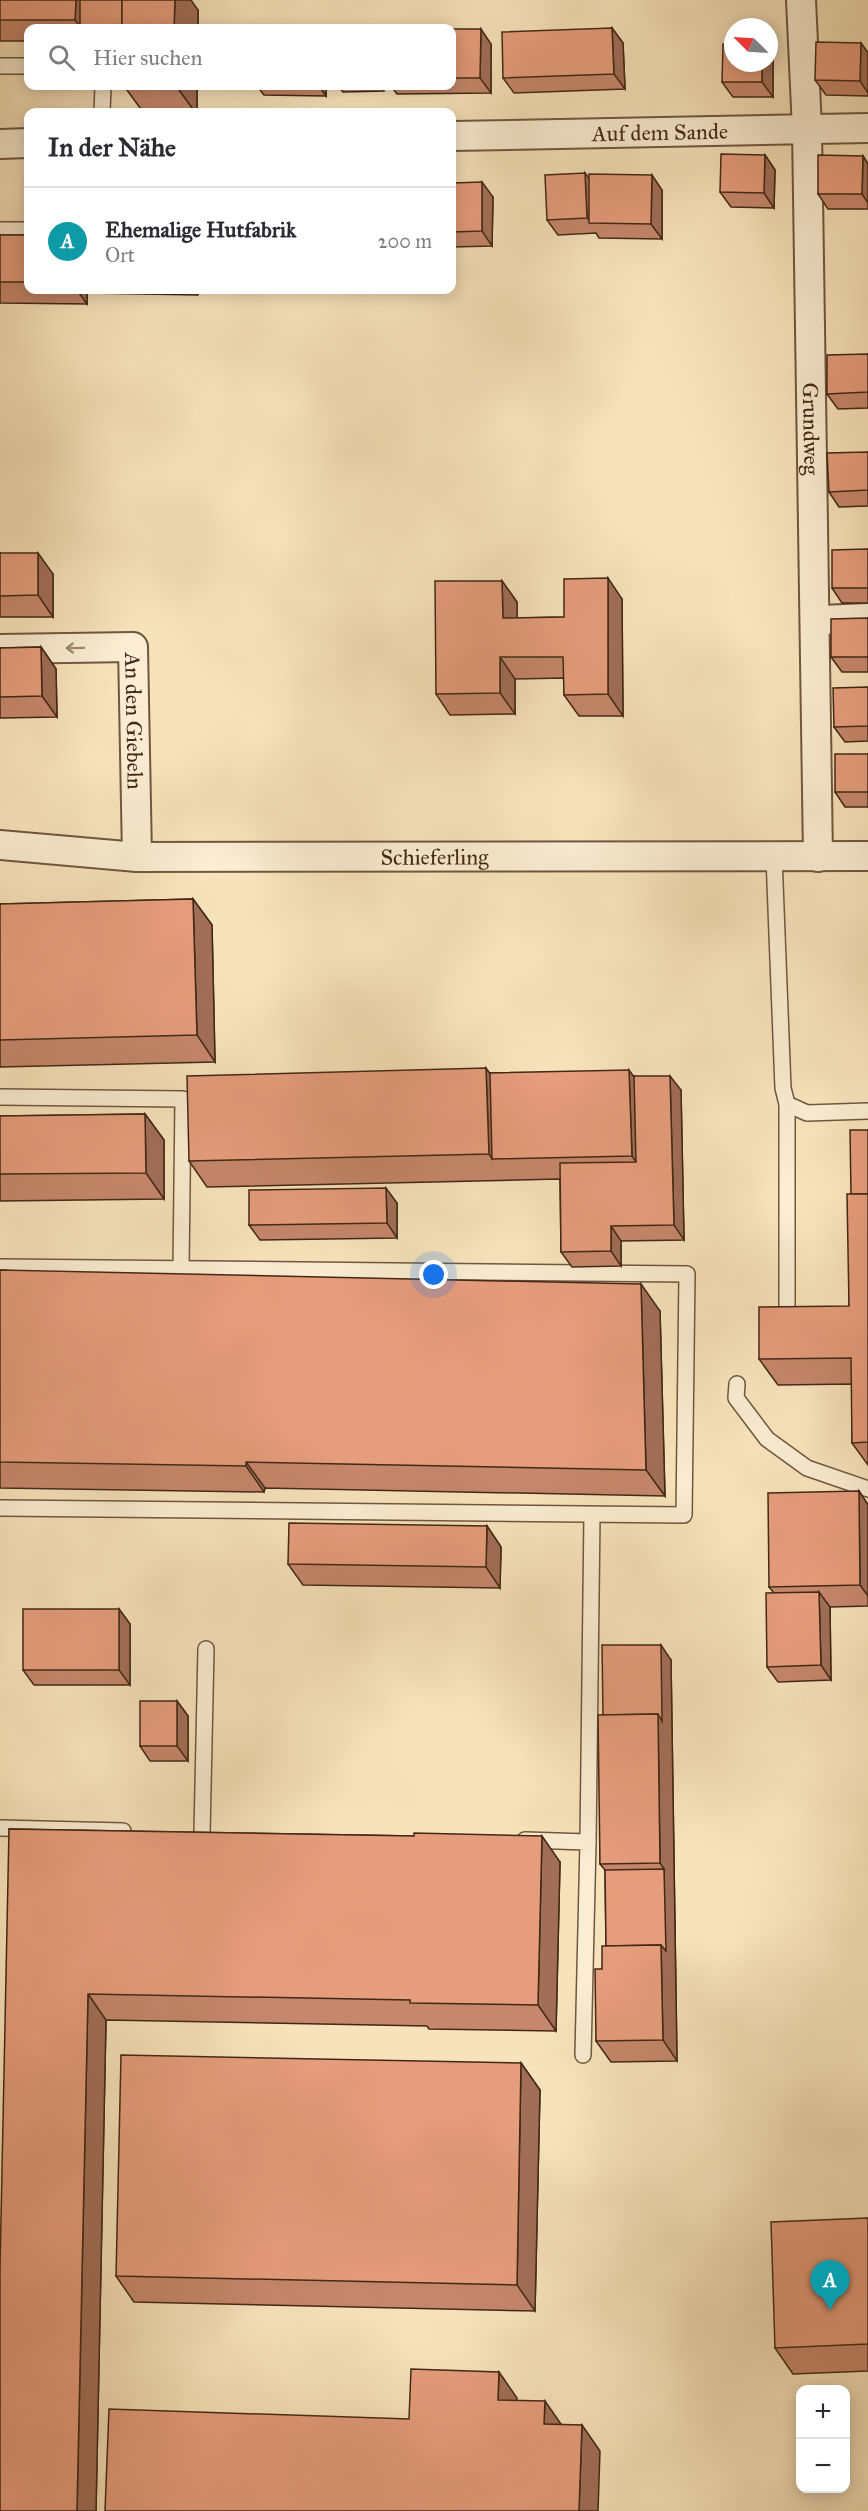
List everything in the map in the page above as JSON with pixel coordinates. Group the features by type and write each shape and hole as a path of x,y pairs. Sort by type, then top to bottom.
{"street":[{"name":"Grundweg","path":"801,0 807,129 818,857"},
{"name":"Auf dem Sande","path":"456,136 868,128"},
{"path":"0,144 24,143"},
{"path":"813,620 868,618"},
{"name":"An den Giebeln","path":"0,649 133,647 137,857"},
{"name":"Schieferling","path":"0,845 137,857 868,856"}],"lane":[{"path":"0,66 24,66"},
{"path":"102,108 103,90"},
{"path":"0,230 24,230"},
{"path":"774,857 783,1088 787,1104 787,1307"},
{"path":"0,1097 183,1099 181,1269"},
{"path":"787,1104 807,1113 868,1111"},
{"path":"0,1267 687,1274 684,1515 0,1508"},
{"path":"737,1384 736,1398 767,1439 807,1468 868,1489"},
{"path":"583,2055 588,1842 591,1515"},
{"path":"202,1833 206,1648"},
{"path":"0,1828 144,1831"},
{"path":"506,1840 588,1842"}],"building":[{"path":"0,0 76,0 75,20 0,20"},
{"path":"80,0 122,0 122,24 80,24"},
{"path":"122,0 175,0 174,24 122,24"},
{"path":"612,28 614,74 503,78 502,32"},
{"path":"456,29 481,29 480,78 456,78"},
{"path":"816,42 861,43 860,81 815,80"},
{"path":"723,44 724,72 762,72 762,82 722,82"},
{"path":"721,154 765,155 764,193 720,192"},
{"path":"818,155 863,156 862,194 818,194"},
{"path":"585,173 587,218 547,220 545,175"},
{"path":"589,174 652,175 651,224 589,223"},
{"path":"482,182 482,231 456,232 456,183"},
{"path":"0,235 24,235 24,282 0,282"},
{"path":"868,354 868,392 827,394 827,355"},
{"path":"868,452 868,490 829,492 827,453"},
{"path":"868,549 868,588 832,588 832,550"},
{"path":"0,553 38,553 38,595 0,596"},
{"path":"608,578 608,694 564,695 563,657 500,657 500,693 436,694 435,581 502,581 503,618 564,617 564,579"},
{"path":"868,618 868,657 831,657 831,619"},
{"path":"41,647 42,696 0,697 0,648"},
{"path":"868,687 868,726 834,727 833,688"},
{"path":"835,754 868,754 868,792 835,792"},
{"path":"193,899 197,1035 0,1040 0,904"},
{"path":"486,1068 489,1154 189,1161 187,1076"},
{"path":"629,1070 632,1156 492,1159 490,1073"},
{"path":"634,1076 670,1076 674,1225 611,1226 611,1251 561,1252 560,1163 636,1162"},
{"path":"145,1114 146,1173 0,1174 0,1116"},
{"path":"850,1130 868,1130 868,1194 851,1194"},
{"path":"386,1188 387,1223 249,1225 249,1190"},
{"path":"847,1194 868,1194 868,1442 852,1443 851,1358 759,1359 759,1307 849,1306"},
{"path":"0,1270 641,1284 646,1470 246,1462 246,1466 0,1462"},
{"path":"859,1491 860,1585 769,1587 768,1493"},
{"path":"289,1523 487,1526 486,1567 288,1564"},
{"path":"819,1592 821,1665 767,1667 766,1593"},
{"path":"23,1609 119,1609 119,1670 23,1670"},
{"path":"602,1645 661,1645 662,1721 658,1714 603,1715"},
{"path":"140,1701 177,1701 177,1746 140,1746"},
{"path":"658,1714 660,1863 600,1864 598,1715"},
{"path":"9,1829 542,1836 538,2005 410,2003 410,2000 88,1994 77,2511 0,2511 0,2268"},
{"path":"664,1869 666,1951 661,1945 606,1946 605,1870"},
{"path":"661,1945 663,2040 596,2041 595,1969 602,1969 602,1946"},
{"path":"121,2055 521,2063 517,2285 116,2276"},
{"path":"868,2218 868,2344 775,2348 771,2222"},
{"path":"411,2369 499,2372 498,2400 545,2401 544,2424 582,2425 579,2511 105,2511 109,2409 409,2419"}],"place":[{"name":"Ehemalige Hutfabrik","path":"830,2310"}]}
